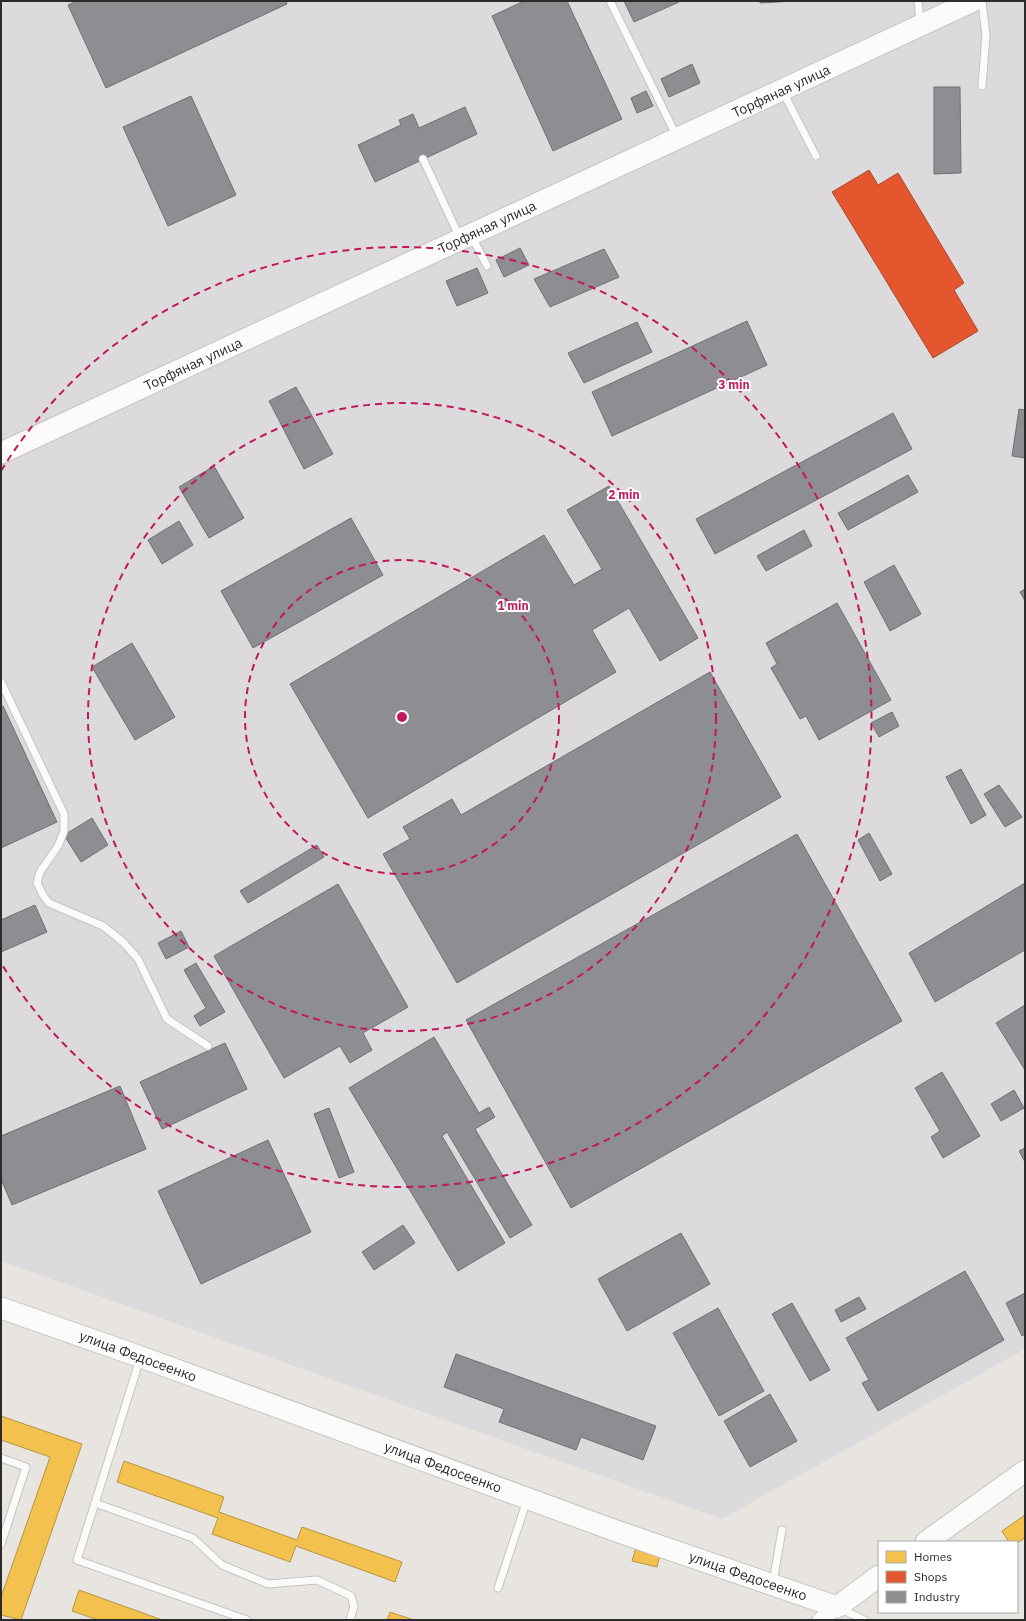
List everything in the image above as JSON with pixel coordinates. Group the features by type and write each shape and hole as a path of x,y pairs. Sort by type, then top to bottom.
{"street":[{"name":"Торфяная улица","path":"1,453 973,1"},
{"name":"улица Федосеенко","path":"1,1308 141,1357 661,1547 772,1584 838,1613"},
{"path":"927,1541 1025,1471"},
{"path":"820,1620 838,1613 878,1577"}],"lane":[{"path":"610,1 678,139"},
{"path":"918,1 920,25"},
{"path":"982,1 986,36 982,86"},
{"path":"782,90 816,156"},
{"path":"423,159 466,237 487,266"},
{"path":"1,682 64,814 64,831 58,846 40,872 38,883 43,895 49,903 103,926 123,942 138,959 167,1019 208,1046"},
{"path":"141,1357 77,1560 247,1620"},
{"path":"1,1458 26,1467 1,1544"},
{"path":"498,1588 528,1498"},
{"path":"95,1503 193,1538 222,1565 268,1584 317,1580 351,1596 354,1606 350,1620"},
{"path":"772,1584 782,1530"},
{"path":"838,1613 864,1620"}],"shaded area":[{"path":"1,1 1025,1 1025,1349 722,1519 1,1261"}],"building: Homes":[{"path":"1,1416 82,1444 21,1620 1,1615 1,1597 50,1457 1,1440"},
{"path":"124,1461 224,1497 219,1512 297,1540 302,1527 402,1562 395,1582 296,1546 290,1562 212,1534 218,1518 117,1482"},
{"path":"1025,1515 1025,1538 1018,1542 1018,1541 1008,1541 1002,1531"},
{"path":"636,1548 660,1555 657,1567 632,1561"},
{"path":"79,1590 162,1620 98,1620 72,1611"},
{"path":"390,1612 414,1620 387,1620"}],"building: Shops":[{"path":"869,170 878,185 898,173 964,283 954,290 978,331 933,358 832,192"}],"building: Industry":[{"path":"77,1 286,1 287,4 106,88 68,5"},
{"path":"524,1 567,1 622,119 553,151 492,16"},
{"path":"624,1 679,1 679,2 634,22"},
{"path":"760,1 794,1 760,3"},
{"path":"692,64 700,83 669,97 661,79"},
{"path":"934,87 960,87 961,173 934,174"},
{"path":"646,91 653,106 637,113 631,98"},
{"path":"191,96 236,195 168,226 123,127"},
{"path":"465,107 477,134 375,182 358,145 401,125 399,120 413,114 419,128"},
{"path":"520,248 529,265 504,277 496,260"},
{"path":"604,249 619,277 550,307 534,279"},
{"path":"477,268 488,293 457,306 446,281"},
{"path":"747,321 767,365 612,436 592,392"},
{"path":"637,322 652,352 584,383 568,353"},
{"path":"296,387 333,454 304,469 269,401"},
{"path":"1019,409 1025,410 1025,458 1012,456"},
{"path":"893,413 912,449 715,554 696,519"},
{"path":"214,466 244,518 209,538 179,487"},
{"path":"908,475 918,492 848,530 838,513"},
{"path":"609,486 698,638 660,661 629,608 592,630 616,672 368,818 290,684 544,535 574,585 602,569 567,510"},
{"path":"351,518 383,575 253,648 221,591"},
{"path":"179,521 193,545 162,564 148,540"},
{"path":"804,530 812,546 766,571 757,556"},
{"path":"894,565 921,614 890,631 864,582"},
{"path":"1025,589 1025,601 1020,592"},
{"path":"837,603 891,700 819,740 806,716 800,719 771,668 777,664 766,643"},
{"path":"132,643 175,717 135,740 92,667"},
{"path":"710,672 781,797 457,983 383,854 410,839 403,827 452,799 461,815"},
{"path":"3,706 57,822 1,848 1,707"},
{"path":"892,712 899,726 879,737 871,723"},
{"path":"961,769 986,815 971,824 946,777"},
{"path":"999,785 1022,817 1005,827 984,794"},
{"path":"92,818 108,845 81,862 64,835"},
{"path":"869,833 892,874 880,881 858,840"},
{"path":"797,834 902,1021 571,1208 466,1020"},
{"path":"317,845 324,857 248,903 240,891"},
{"path":"1025,883 1025,950 935,1002 909,953"},
{"path":"338,884 408,1007 363,1033 372,1050 350,1063 340,1046 284,1078 214,956"},
{"path":"35,905 47,932 1,952 1,920"},
{"path":"181,931 189,947 166,959 158,943"},
{"path":"196,963 225,1012 200,1026 194,1016 206,1008 184,970"},
{"path":"1025,1005 1025,1070 996,1023"},
{"path":"434,1037 479,1113 489,1107 495,1117 475,1129 532,1225 510,1238 447,1132 442,1136 505,1243 458,1271 349,1088"},
{"path":"225,1043 247,1089 162,1129 140,1082"},
{"path":"942,1072 980,1136 943,1158 931,1137 940,1131 915,1088"},
{"path":"120,1086 146,1149 12,1205 1,1179 1,1136"},
{"path":"1014,1090 1024,1108 1001,1121 991,1104"},
{"path":"329,1108 354,1172 339,1178 314,1114"},
{"path":"268,1140 311,1232 201,1284 158,1191"},
{"path":"1025,1148 1025,1162 1019,1151"},
{"path":"403,1225 415,1243 374,1270 362,1252"},
{"path":"681,1233 710,1284 627,1331 598,1279"},
{"path":"965,1271 1004,1340 878,1411 862,1383 869,1380 846,1338"},
{"path":"1025,1293 1025,1334 1022,1336 1006,1303"},
{"path":"859,1297 866,1309 841,1322 835,1310"},
{"path":"792,1303 830,1370 810,1381 772,1314"},
{"path":"718,1308 764,1391 719,1416 673,1333"},
{"path":"456,1354 656,1426 643,1460 581,1437 576,1450 499,1422 504,1409 444,1387"},
{"path":"770,1394 797,1441 750,1467 724,1421"}]}
